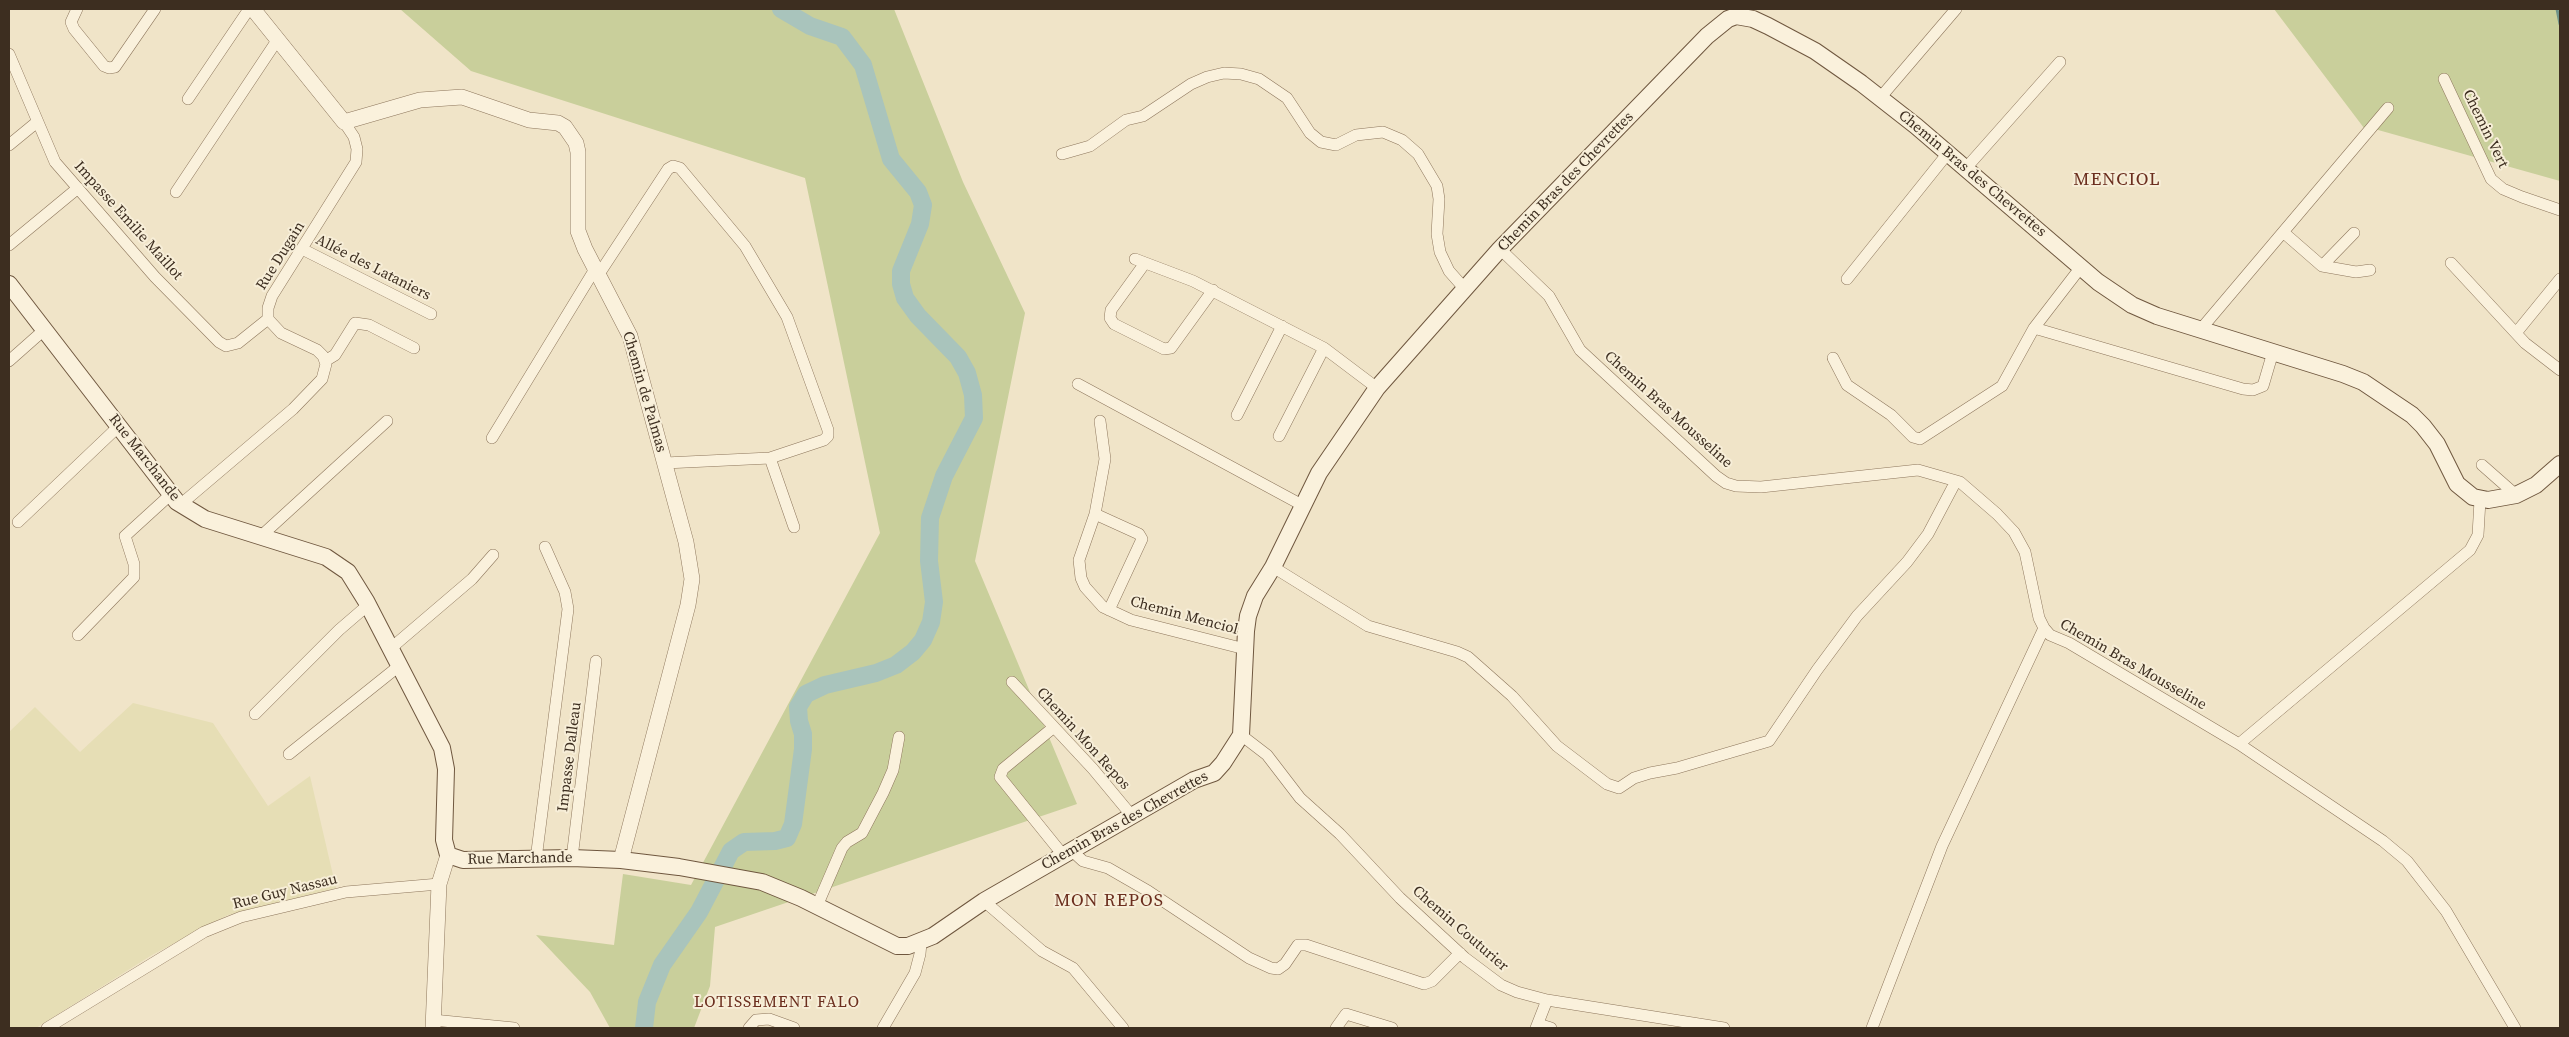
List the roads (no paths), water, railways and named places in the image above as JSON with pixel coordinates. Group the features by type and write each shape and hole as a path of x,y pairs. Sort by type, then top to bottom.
{"main road":[{"name":"Chemin Bras des Chevrettes","path":"703,871 780,888 897,946 908,946 921,942 984,901 1194,780 1214,773 1224,763 1241,734 1248,616 1255,596 1273,567 1319,472 1376,388 1500,249 1707,36 1728,20 1731,12 1753,18 1815,51 1880,98 1966,168 2113,294 2132,306 2363,382 2412,415 2438,444 2457,484 2466,493 2480,500"},
{"name":"Rue Marchande","path":"9,284 175,500 205,519 338,563 348,572 368,605 445,758 444,840 448,855 463,860 572,858 622,860 703,871"},
{"path":"2480,500 2500,500 2516,495 2536,485 2560,464"}],"street":[{"path":"77,9 71,22 74,29 104,66 109,68 115,67 154,9"},
{"path":"188,99 249,9"},
{"path":"253,9 344,122"},
{"path":"1880,98 1956,9"},
{"path":"176,192 278,39"},
{"name":"Impasse Emilie Maillot","path":"9,54 55,162 155,277 219,342 226,346 238,343 268,319"},
{"path":"1966,168 2060,62"},
{"path":"1062,154 1090,146 1126,120 1143,116 1191,84 1207,77 1233,73 1259,79 1287,98 1298,113 1301,122 1321,142 1336,144 1356,135 1369,132 1383,132 1402,140 1418,154 1437,186 1440,199 1437,234 1440,252 1449,271 1464,288"},
{"name":"Chemin Vert","path":"2444,79 2491,179 2504,189 2560,210"},
{"name":"Chemin de Palmas","path":"344,122 420,100 449,96 476,100 516,117 558,123 565,127 574,138 578,152 578,231 630,336 686,542 692,579 688,606 622,860"},
{"path":"2201,329 2388,108"},
{"path":"9,145 37,122"},
{"name":"Rue Dugain","path":"268,319 272,296 356,162 357,149 354,137 344,122"},
{"path":"1847,279 1948,153"},
{"path":"492,438 597,272 668,169 674,166 680,168 745,246 787,318 828,430 828,436 824,440 770,458 665,463"},
{"path":"9,246 78,188"},
{"path":"2283,232 2322,266 2356,272 2370,270"},
{"path":"2322,266 2354,233"},
{"name":"Allée des Lataniers","path":"302,249 432,314"},
{"name":"Chemin Bras Mousseline","path":"1500,249 1549,296 1580,350 1716,476 1726,483 1736,486 1761,487 1918,470 1956,481 1997,514 2014,532 2025,552 2044,628 2050,635 2069,642 2239,744 2383,841 2407,861 2446,911 2515,1028"},
{"path":"1213,290 1172,348 1164,349 1114,324 1110,318 1111,310 1140,261 1213,290 1324,348 1376,388"},
{"path":"2451,263 2525,343 2560,370"},
{"path":"1833,358 1847,385 1891,415 1914,436 1920,439 2002,386 2034,328 2081,267"},
{"path":"2516,333 2560,279"},
{"path":"78,635 134,577 134,564 125,536 175,500 293,408 322,379 325,361 317,350 282,333 268,319"},
{"path":"325,361 335,356 355,323 369,325 414,348"},
{"path":"1237,415 1282,326"},
{"path":"2034,328 2243,390 2253,390 2263,386 2273,352"},
{"path":"9,361 44,330"},
{"path":"1279,436 1324,348"},
{"path":"1078,384 1302,505"},
{"path":"260,537 387,421"},
{"name":"Chemin Menciol","path":"1100,421 1105,459 1096,514 1082,552 1079,568 1081,578 1091,595 1109,610 1149,625 1245,649"},
{"path":"18,522 119,426"},
{"path":"770,458 794,527"},
{"path":"2482,465 2516,495"},
{"path":"1273,567 1334,607 1368,626 1468,657 1512,696 1557,746 1607,784 1619,788 1650,773 1677,768 1769,741 1817,670 1857,616 1907,562 1928,534 1956,481"},
{"path":"2239,744 2470,550 2478,535 2480,500"},
{"path":"1096,514 1138,534 1142,539 1109,610"},
{"path":"536,859 568,610 564,592 545,547"},
{"path":"390,649 472,579 493,555"},
{"path":"255,714 338,630 368,605"},
{"path":"1872,1028 1942,846 2044,628"},
{"name":"Impasse Dalleau","path":"572,858 596,661"},
{"path":"289,754 399,666"},
{"name":"Chemin Mon Repos","path":"1012,682 1093,769 1132,816"},
{"path":"1054,726 1003,769 1000,777 1067,852 1083,861 1108,868 1140,886 1179,909 1249,958 1271,968 1278,969 1285,964 1298,945 1306,945 1424,984 1432,981 1460,953"},
{"name":"Chemin Couturier","path":"1241,734 1259,747 1300,798 1340,834 1400,898 1460,953 1501,985 1517,992 1547,1000 1724,1028"},
{"path":"818,906 842,848 846,842 862,832 883,793 893,770 898,737"},
{"path":"448,855 439,884 433,1024 514,1028"},
{"name":"Rue Guy Nassau","path":"48,1028 204,932 241,917 346,892 439,884"},
{"path":"984,901 1042,951 1073,968 1123,1028"},
{"path":"882,1028 915,973 921,942"},
{"path":"1547,1000 1537,1026 1551,1028"},
{"path":"1336,1028 1346,1014 1392,1028"},
{"path":"749,1028 756,1020 769,1019 794,1028"}],"waterway":[{"path":"644,1028 647,1002 662,965 699,912 731,851 744,842 775,841 787,838 793,824 803,749 803,734 799,721 798,707 806,694 825,685 876,673 896,665 913,652 923,640 931,622 934,602 929,561 930,518 944,476 974,418 973,395 967,373 958,357 918,316 905,298 901,284 901,271 920,224 923,205 918,192 891,159 863,65 842,37 810,26 781,9"},
{"path":"2557,9 2560,24"}],"district":[{"name":"MENCIOL","path":"2117,180"},
{"name":"MON REPOS","path":"1109,901"},
{"name":"LOTISSEMENT FALO","path":"777,1003"}]}
